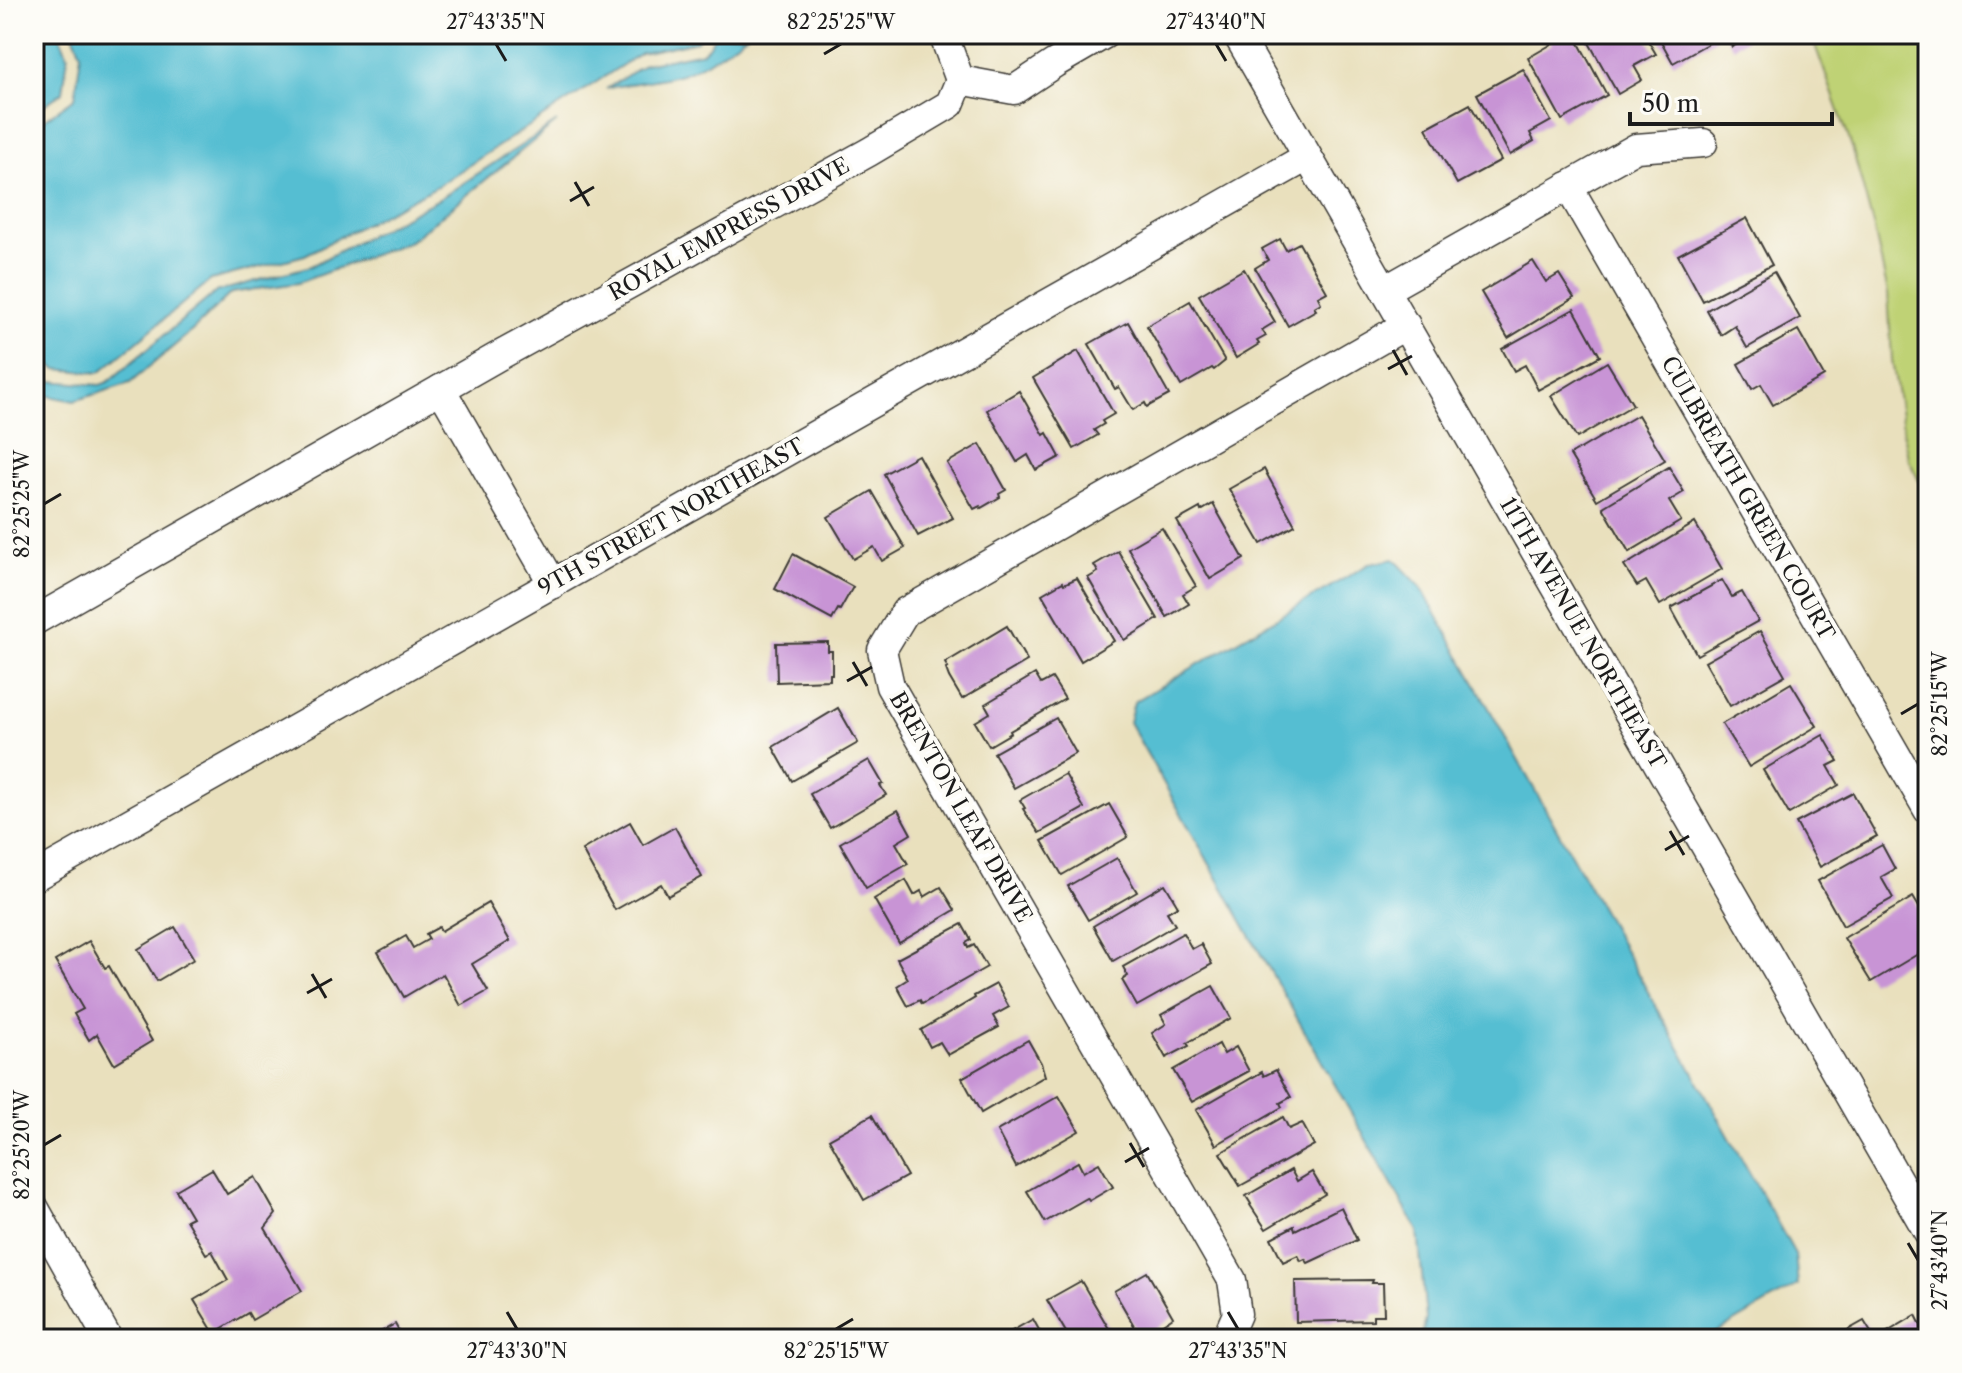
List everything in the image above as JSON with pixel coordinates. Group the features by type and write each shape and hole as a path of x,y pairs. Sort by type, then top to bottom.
{"street":[{"path":"943,34 960,80 1014,90 1105,34"},
{"name":"11TH AVENUE NORTHEAST","path":"1237,34 1928,1232"},
{"name":"ROYAL EMPRESS DRIVE","path":"34,621 441,389 882,144 950,104 960,80"},
{"path":"1385,290 1636,148 1703,143"},
{"name":"9TH STREET NORTHEAST","path":"34,877 1307,157"},
{"name":"CULBREATH GREEN COURT","path":"1568,186 1928,810"},
{"name":"BRENTON LEAF DRIVE","path":"1226,1339 1237,1314 1232,1280 890,686 882,650 905,612 1406,325"},
{"path":"441,389 553,584"},
{"path":"34,1207 108,1339"}],"green space":[{"path":"1811,34 1928,34 1928,499 1908,458 1892,360 1888,293 1874,229 1852,147"}],"water":[{"path":"41,34 59,34 68,56 63,92 34,112 34,81 44,57"},
{"path":"73,34 702,34 697,41 641,53 434,188 305,255 211,280 99,373 56,369 34,351 34,127 75,98 81,53"},
{"path":"716,34 746,35 715,57 681,74 606,89 645,64 702,52"},
{"path":"557,122 410,241 298,283 231,293 130,383 74,401 39,394 34,388 34,368 49,381 100,385 108,382 216,292 311,266 439,199"},
{"path":"1394,559 1421,587 1795,1254 1798,1285 1705,1339 1421,1339 1426,1319 1418,1231 1129,722 1134,702 1369,564"}],"building":[{"path":"1546,34 1574,34 1607,95 1562,120 1528,58 1552,44"},
{"path":"1584,34 1644,34 1656,54 1634,66 1642,80 1618,94"},
{"path":"1657,34 1713,34 1716,39 1673,63"},
{"path":"1725,34 1756,34 1732,47"},
{"path":"1523,69 1551,121 1530,133 1534,141 1510,155 1477,94"},
{"path":"1470,104 1501,160 1457,184 1426,128"},
{"path":"1747,218 1772,265 1703,301 1678,255"},
{"path":"1280,239 1286,250 1299,243 1327,292 1318,297 1321,303 1314,307 1316,310 1288,326 1255,268 1268,260 1262,249"},
{"path":"1533,261 1546,282 1559,274 1574,298 1508,338 1481,292"},
{"path":"1244,269 1275,322 1262,330 1266,336 1257,341 1259,344 1236,358 1199,295"},
{"path":"1774,272 1800,318 1747,348 1735,326 1721,335 1707,310"},
{"path":"1190,301 1225,361 1181,386 1147,326"},
{"path":"1574,309 1600,356 1538,390 1525,365 1514,371 1502,349"},
{"path":"1128,322 1169,395 1147,407 1145,403 1133,410 1119,387 1115,389 1089,344"},
{"path":"1798,330 1824,376 1773,405 1761,384 1752,389 1738,364"},
{"path":"1078,351 1114,414 1094,430 1098,435 1074,449 1033,378"},
{"path":"1607,362 1633,405 1577,438 1551,396"},
{"path":"1019,391 1060,457 1036,470 1028,455 1017,462 987,410"},
{"path":"1638,415 1665,460 1597,500 1570,455"},
{"path":"980,444 1006,490 999,494 1000,497 974,509 947,463"},
{"path":"918,455 953,518 918,536 884,474"},
{"path":"1669,467 1684,492 1669,501 1681,521 1629,552 1603,507"},
{"path":"1264,469 1295,525 1261,544 1229,489"},
{"path":"872,491 905,548 882,561 874,547 853,559 828,517"},
{"path":"1213,504 1244,559 1210,579 1177,521"},
{"path":"1695,523 1722,569 1660,605 1646,581 1637,586 1624,566"},
{"path":"1162,528 1196,586 1183,594 1189,604 1167,617 1128,548"},
{"path":"1118,551 1158,619 1124,640 1088,578 1098,572 1094,565"},
{"path":"793,554 853,587 832,620 775,589"},
{"path":"1077,578 1114,641 1081,661 1042,594"},
{"path":"1722,580 1732,597 1742,592 1758,621 1697,655 1671,608"},
{"path":"1007,626 1027,661 962,699 945,663"},
{"path":"1760,631 1785,675 1730,706 1705,662"},
{"path":"828,642 828,651 832,651 830,680 777,682 776,643"},
{"path":"1035,674 1041,684 1052,678 1065,699 989,746 975,722 990,713 985,704"},
{"path":"1791,683 1817,726 1749,767 1722,724"},
{"path":"838,708 858,743 792,781 773,747"},
{"path":"1056,718 1076,753 1014,788 994,753"},
{"path":"1823,735 1838,761 1828,766 1839,785 1789,814 1763,770"},
{"path":"869,760 886,795 830,828 810,794"},
{"path":"1065,774 1084,808 1039,833 1020,800"},
{"path":"1853,793 1877,836 1820,867 1796,823"},
{"path":"1109,804 1128,837 1062,875 1042,841"},
{"path":"898,810 911,834 896,843 908,864 866,888 840,843"},
{"path":"630,822 643,845 675,827 702,877 668,896 661,884 615,910 582,850"},
{"path":"1882,845 1895,869 1881,877 1893,898 1843,926 1818,881"},
{"path":"1117,858 1137,892 1088,920 1068,886"},
{"path":"906,880 914,895 921,891 924,897 941,887 955,910 899,943 874,899"},
{"path":"1165,884 1178,906 1167,912 1175,925 1113,961 1093,926"},
{"path":"1913,897 1928,922 1928,948 1871,982 1844,938"},
{"path":"488,903 510,941 472,964 488,991 461,1006 443,974 404,997 378,952 406,936 413,948 429,939 426,934 439,927 441,931"},
{"path":"962,924 971,940 966,943 968,948 974,945 987,967 922,1004 920,1000 908,1006 897,986 908,979 897,959"},
{"path":"175,927 194,959 157,981 138,949"},
{"path":"1183,933 1192,949 1201,944 1212,964 1137,1006 1122,980 1128,976 1123,967"},
{"path":"89,941 105,968 109,966 152,1041 114,1064 97,1034 89,1040 74,1014 83,1009 55,961"},
{"path":"996,984 1009,1007 993,1016 999,1027 948,1055 940,1042 930,1047 921,1030"},
{"path":"1213,986 1231,1018 1166,1058 1152,1033 1166,1024 1161,1015"},
{"path":"1028,1040 1045,1076 981,1113 962,1078"},
{"path":"1219,1044 1224,1054 1236,1047 1249,1071 1192,1102 1173,1070"},
{"path":"1276,1070 1291,1097 1280,1103 1282,1107 1216,1145 1196,1110 1262,1072 1264,1076"},
{"path":"1059,1096 1079,1131 1016,1167 997,1131"},
{"path":"872,1115 907,1176 864,1200 829,1139"},
{"path":"1283,1117 1289,1129 1302,1123 1314,1145 1240,1186 1220,1153"},
{"path":"1078,1162 1083,1172 1099,1163 1113,1187 1045,1222 1027,1191"},
{"path":"212,1169 227,1194 255,1177 276,1214 265,1228 302,1291 252,1320 248,1313 214,1333 194,1300 228,1280 212,1251 206,1254 186,1220 192,1217 176,1190"},
{"path":"1291,1170 1297,1181 1312,1172 1325,1194 1266,1229 1246,1196"},
{"path":"1341,1207 1357,1240 1308,1263 1305,1259 1301,1261 1298,1255 1283,1262 1271,1238 1294,1226 1295,1230"},
{"path":"1147,1272 1173,1317 1140,1336 1114,1291"},
{"path":"1373,1280 1372,1283 1383,1283 1384,1315 1373,1315 1373,1320 1296,1322 1295,1281"},
{"path":"1081,1281 1115,1339 1070,1339 1047,1300"},
{"path":"1916,1315 1928,1339 1887,1339 1884,1334"},
{"path":"1033,1319 1044,1339 998,1339"},
{"path":"1864,1321 1875,1339 1832,1339"},
{"path":"395,1324 403,1339 368,1339"}]}
